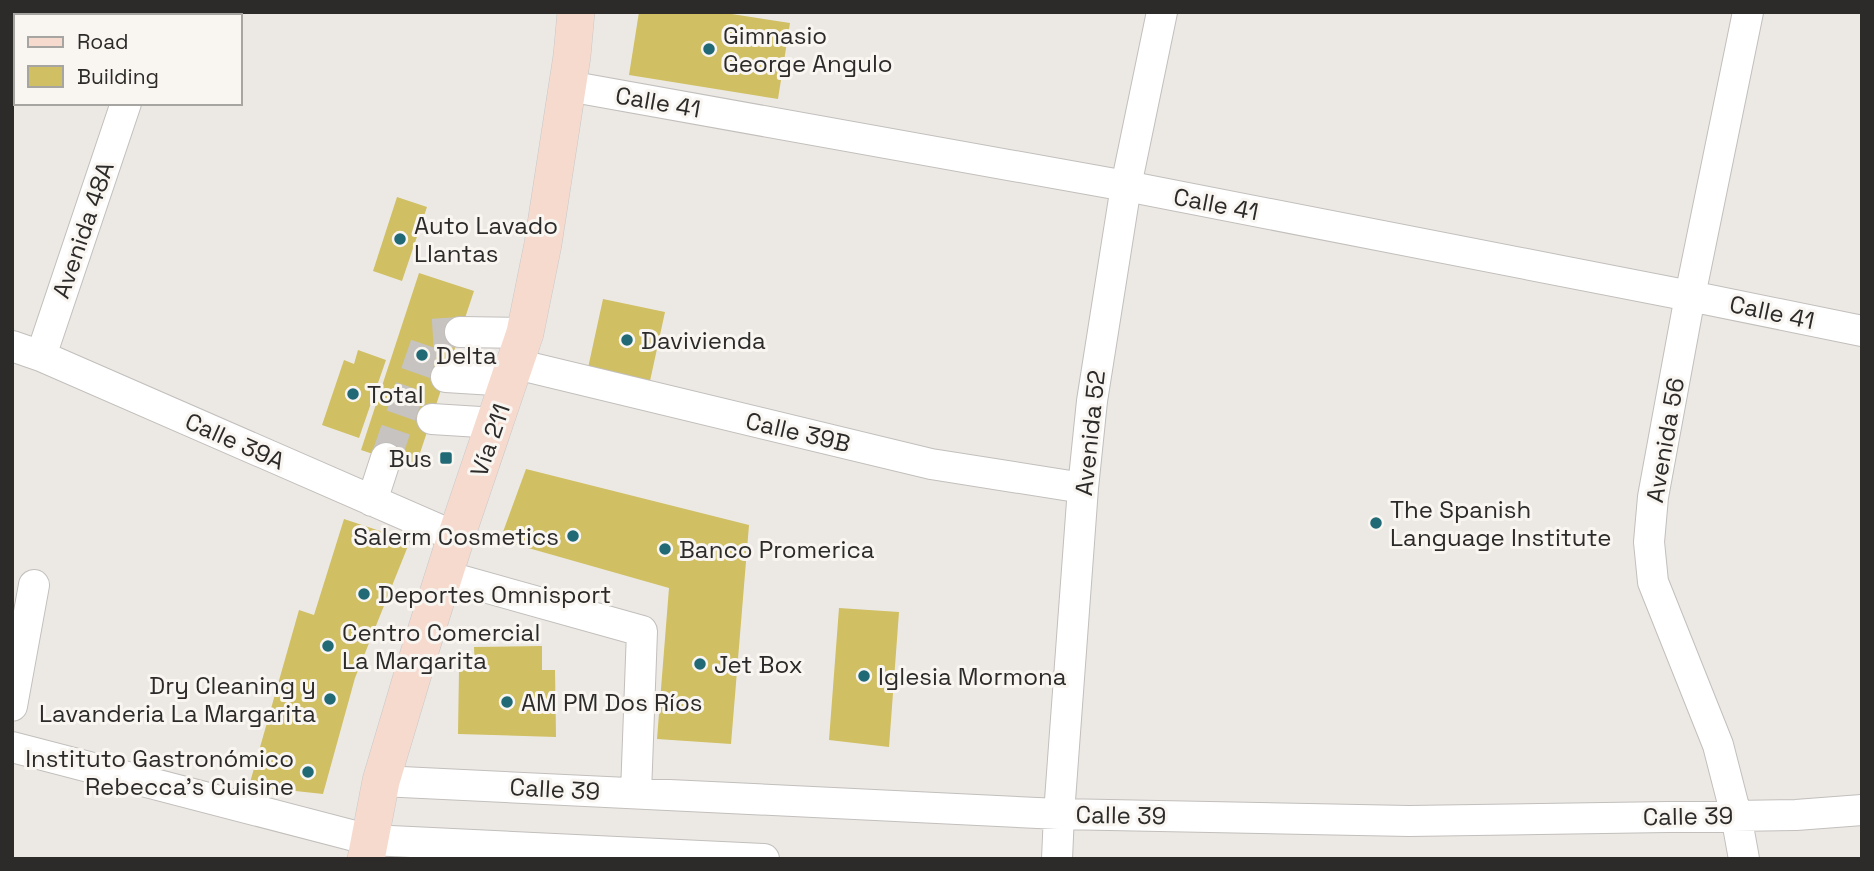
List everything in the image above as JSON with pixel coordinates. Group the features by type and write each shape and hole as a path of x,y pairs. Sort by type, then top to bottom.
{"main road":[{"name":"Vía 211","path":"368,849 382,781 418,660 456,537 517,359 543,244 568,86 576,12"}],"street":[{"name":"Avenida 52","path":"1057,859 1083,488 1092,401 1126,186 1162,12"},
{"name":"Avenida 56","path":"1744,859 1718,746 1653,582 1649,542 1653,497 1690,296 1748,12"},
{"name":"Calle 41","path":"568,86 1126,186 1862,331"},
{"name":"Avenida 48A","path":"40,356 125,105"},
{"path":"460,332 517,359"},
{"name":"Calle 39A","path":"12,346 456,537"},
{"path":"446,377 517,359"},
{"name":"Calle 39B","path":"517,359 931,464 1083,488"},
{"path":"432,419 496,423"},
{"path":"372,500 386,458"},
{"path":"445,576 642,631 636,793"},
{"path":"12,706 34,585"},
{"path":"12,747 368,849 764,859"},
{"name":"Calle 39","path":"382,781 1059,814 1409,821 1796,815 1862,810"}],"building":[{"name":"Gimnasio George Angulo","path":"639,12 719,12 790,23 778,99 629,75"},
{"name":"Auto Lavado Llantas","path":"397,197 427,207 402,281 373,271"},
{"name":"Delta","path":"419,273 474,291 415,468 361,450"},
{"name":"Davivienda","path":"603,299 665,312 650,381 588,368"},
{"name":"Total","path":"358,350 386,360 359,438 322,425 344,360 354,364"},
{"name":"Jet Box","path":"526,469 749,525 731,744 657,739 669,588 500,540"},
{"name":"Centro Comercial La Margarita","path":"344,519 410,541 355,678 323,794 249,786 299,610 314,615"},
{"name":"Iglesia Mormona","path":"839,608 899,612 889,747 829,740"},
{"name":"AM PM Dos Ríos","path":"542,646 542,670 555,670 556,737 458,734 459,670 475,671 474,647"}],"tunnel":[{"path":"386,458 429,334 460,332"}],"place":[{"name":"Gimnasio George Angulo","path":"709,49"},
{"name":"Auto Lavado Llantas","path":"400,239"},
{"name":"Davivienda","path":"627,340"},
{"name":"Delta","path":"422,355"},
{"name":"Total","path":"353,394"},
{"name":"Bus","path":"446,458"},
{"name":"The Spanish Language Institute","path":"1376,523"},
{"name":"Salerm Cosmetics","path":"573,536"},
{"name":"Banco Promerica","path":"665,549"},
{"name":"Deportes Omnisport","path":"364,594"},
{"name":"Centro Comercial La Margarita","path":"328,646"},
{"name":"Jet Box","path":"700,664"},
{"name":"Iglesia Mormona","path":"864,676"},
{"name":"Dry Cleaning y Lavanderia La Margarita","path":"330,699"},
{"name":"AM PM Dos Ríos","path":"507,702"},
{"name":"Instituto Gastronómico Rebecca's Cuisine","path":"308,772"}]}
